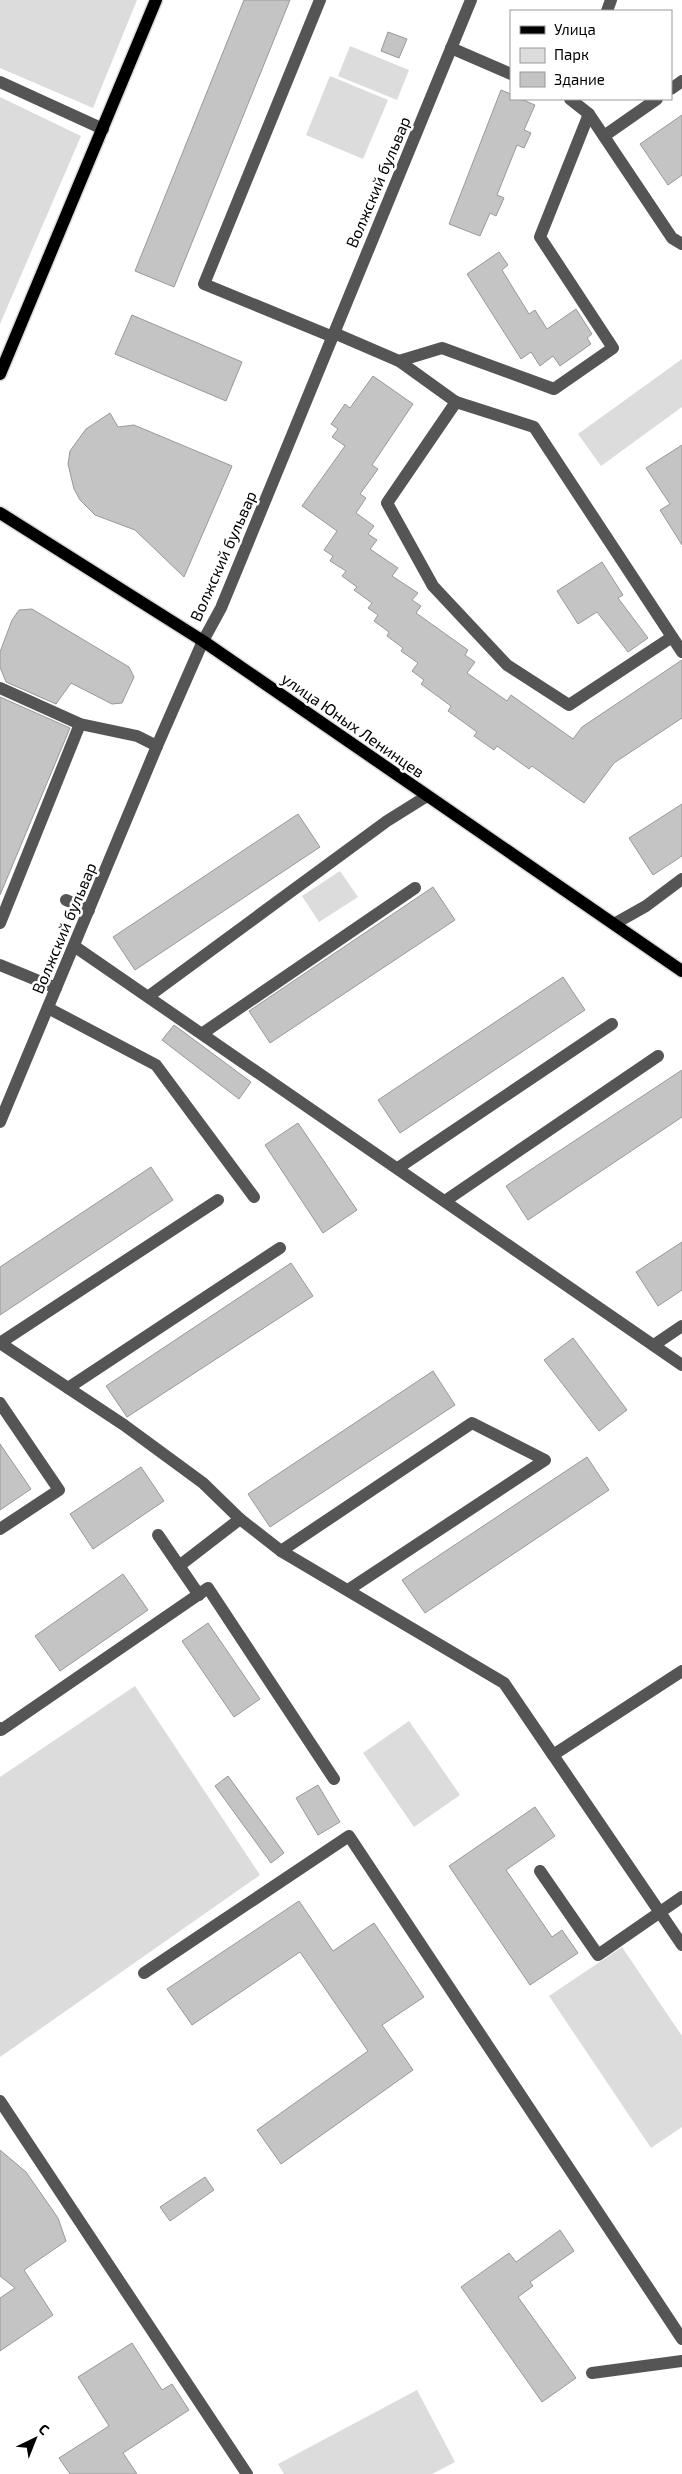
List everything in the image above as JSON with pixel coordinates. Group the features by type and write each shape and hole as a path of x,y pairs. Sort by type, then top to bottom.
{"main road":[{"path":"0,374 156,0"},
{"name":"улица Юных Ленинцев","path":"0,513 203,641 682,970"}],"street":[{"path":"320,0 204,284 399,361 456,402 534,426 682,652"},
{"name":"Волжский бульвар","path":"0,1122 6,1093 48,1008 157,746 203,641 221,608 471,0"},
{"path":"451,48 510,74"},
{"path":"0,82 103,129"},
{"path":"572,100 589,114 672,238 682,244"},
{"path":"604,136 656,100"},
{"path":"399,361 442,348 554,388 613,348 540,237 589,114"},
{"path":"456,402 387,503 433,586 507,665 569,705 672,637"},
{"path":"0,688 80,724 138,736 157,746"},
{"path":"0,923 80,724"},
{"path":"149,996 387,821 427,796"},
{"path":"614,924 646,906 682,879"},
{"path":"203,1033 415,888"},
{"path":"66,900 89,910"},
{"path":"74,946 203,1033 682,1365"},
{"path":"0,965 56,988"},
{"path":"48,1008 156,1065 254,1197"},
{"path":"398,1168 612,1024"},
{"path":"445,1200 658,1056"},
{"path":"218,1200 0,1343 68,1388 203,1483 240,1519 281,1550 504,1683 682,1945"},
{"path":"68,1388 280,1248"},
{"path":"654,1345 682,1326"},
{"path":"0,1403 59,1490 0,1529"},
{"path":"281,1550 472,1423 545,1460 348,1590"},
{"path":"179,1566 240,1519"},
{"path":"158,1535 199,1595"},
{"path":"0,1728 2,1730 208,1588 334,1780"},
{"path":"553,1755 682,1672"},
{"path":"144,1974 349,1836 682,2339"},
{"path":"540,1871 598,1955 682,1898"},
{"path":"0,2101 247,2474"},
{"path":"592,2373 682,2361"}],"green space":[{"path":"0,0 137,0 93,108 0,68"},
{"path":"350,46 409,70 397,100 338,76"},
{"path":"330,76 388,100 363,159 306,135"},
{"path":"0,97 81,136 0,324"},
{"path":"682,359 682,407 601,466 578,434"},
{"path":"340,871 358,897 319,922 302,896"},
{"path":"135,1686 260,1875 0,2057 0,1777"},
{"path":"409,1721 460,1795 414,1827 363,1753"},
{"path":"622,1947 682,2036 682,2127 651,2148 549,1996"},
{"path":"417,2390 455,2462 432,2474 284,2474 278,2464"}],"building":[{"path":"244,0 290,0 174,287 135,271"},
{"path":"388,32 407,39 399,58 381,51"},
{"path":"501,90 510,94 510,100 523,100 535,105 524,130 531,133 524,148 517,145 497,195 504,198 496,216 490,213 480,236 449,224"},
{"path":"682,115 682,175 668,185 640,144"},
{"path":"499,252 508,265 502,270 529,314 535,310 547,329 576,309 592,334 587,338 591,344 560,366 553,356 540,366 531,352 521,359 467,274"},
{"path":"132,315 242,362 226,401 115,354"},
{"path":"373,376 413,404 372,465 378,469 360,494 366,498 356,513 374,526 368,534 377,540 370,549 398,568 392,576 418,593 412,600 421,606 416,613 468,650 465,655 475,662 467,673 507,701 511,695 573,739 582,727 682,660 682,718 614,763 584,803 532,766 529,769 497,746 494,750 474,736 477,732 448,711 451,706 421,684 424,680 412,671 418,663 401,651 403,648 387,636 389,632 374,621 378,615 368,608 372,603 354,590 357,587 342,576 346,571 330,561 333,556 324,550 337,531 302,506 345,446 332,437 338,429 331,424 345,404 350,408"},
{"path":"110,413 118,427 134,425 232,466 184,577 135,530 95,515 80,500 74,489 68,464 70,451 86,429"},
{"path":"682,445 682,545 660,510 670,504 646,468"},
{"path":"602,562 623,595 618,598 648,638 628,652 597,612 578,624 557,591"},
{"path":"32,609 129,667 134,677 122,703 112,704 71,683 56,704 6,682 0,667 0,652 12,620 19,610"},
{"path":"0,697 70,728 0,895"},
{"path":"682,804 682,856 653,875 629,838"},
{"path":"298,814 320,847 135,970 113,937"},
{"path":"433,887 455,920 270,1043 249,1011"},
{"path":"563,977 585,1010 400,1133 378,1100"},
{"path":"174,1025 251,1082 239,1099 162,1040"},
{"path":"682,1070 682,1117 528,1220 506,1186"},
{"path":"298,1123 357,1210 323,1233 265,1145"},
{"path":"151,1167 173,1200 0,1315 0,1267"},
{"path":"682,1242 682,1290 658,1306 636,1272"},
{"path":"291,1263 313,1296 127,1417 106,1386"},
{"path":"573,1338 627,1410 599,1431 544,1360"},
{"path":"433,1371 455,1405 270,1527 248,1494"},
{"path":"0,1444 31,1489 0,1510"},
{"path":"587,1457 609,1490 425,1613 402,1580"},
{"path":"141,1467 164,1501 93,1549 70,1514"},
{"path":"123,1574 148,1610 60,1671 35,1636"},
{"path":"208,1623 260,1699 234,1717 182,1641"},
{"path":"228,1776 284,1853 271,1863 215,1786"},
{"path":"318,1785 340,1822 318,1835 296,1798"},
{"path":"535,1807 555,1836 506,1870 552,1937 562,1930 578,1953 530,1985 449,1866"},
{"path":"299,1901 333,1951 374,1923 424,1997 382,2025 413,2070 281,2164 257,2130 368,2051 300,1952 192,2025 167,1989"},
{"path":"0,2150 26,2172 58,2218 66,2241 24,2270 53,2315 0,2351 0,2298 15,2288 0,2276"},
{"path":"205,2177 214,2190 170,2221 160,2207"},
{"path":"560,2230 574,2251 530,2282 533,2286 518,2297 576,2378 542,2402 461,2287 509,2253 516,2262"},
{"path":"132,2343 162,2390 172,2384 189,2410 123,2453 137,2474 70,2474 59,2458 109,2426 78,2377"}]}
